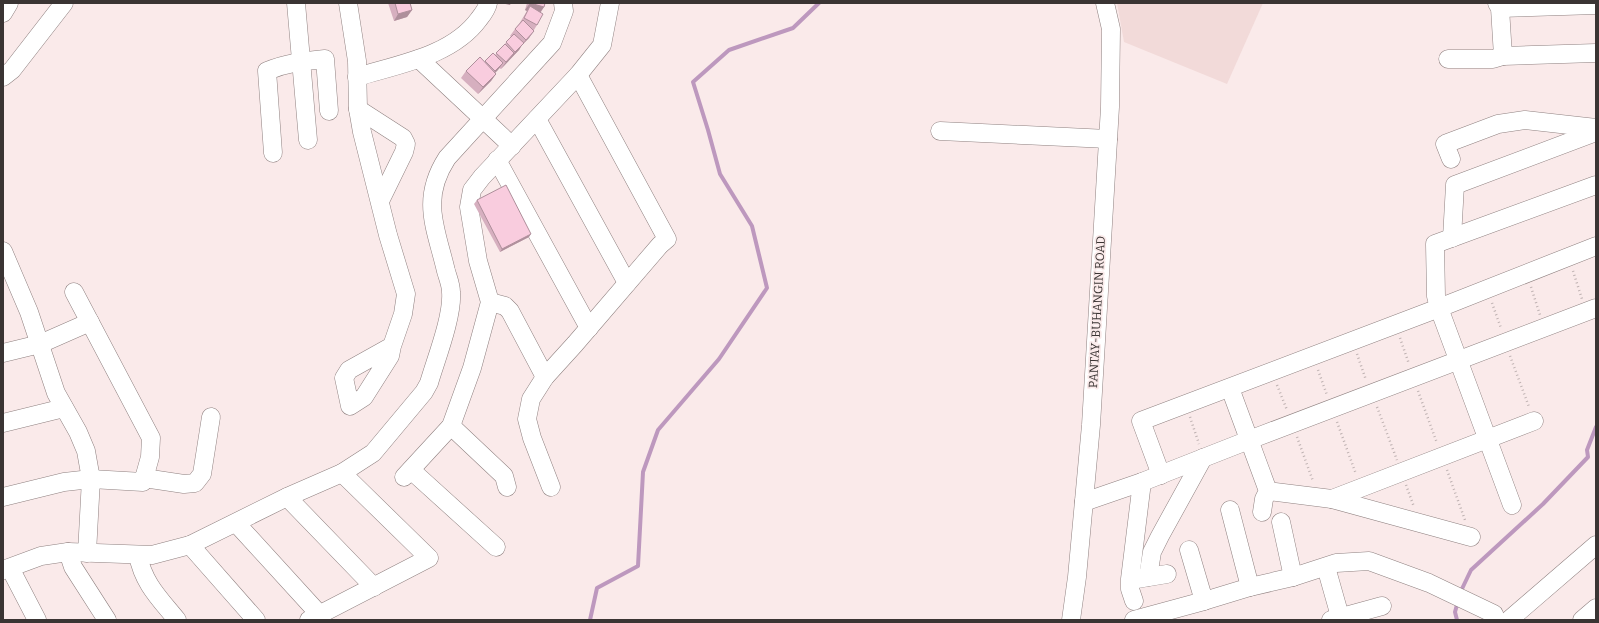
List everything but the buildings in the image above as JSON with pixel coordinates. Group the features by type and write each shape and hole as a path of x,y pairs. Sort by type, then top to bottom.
{"street":[{"path":"3,13 9,3"},
{"path":"3,77 12,70 64,3"},
{"path":"296,3 308,140"},
{"path":"357,77 419,59 445,48 463,36 476,23 488,7 488,3"},
{"path":"37,620 7,569 41,556 68,552 152,555 190,545 287,497 342,474 373,453 424,392 429,383 450,308 451,291 442,252 432,220 433,189 439,170 447,158 552,43 564,11 563,3"},
{"path":"496,548 408,473 451,426 472,368 490,302 478,261 469,207 472,190 497,160 512,146 578,75 602,45 610,3"},
{"name":"PANTAY-BUHANGIN ROAD","path":"1071,620 1077,576 1091,425 1108,140 1111,29 1104,3"},
{"path":"353,5 357,61 358,109 362,132 388,235 406,294 403,314 392,346"},
{"path":"1503,56 1498,6 1596,5"},
{"path":"1448,59 1494,59 1503,56 1596,53"},
{"path":"273,152 268,71 301,61 325,59 329,111"},
{"path":"419,59 512,146"},
{"path":"551,487 532,438 527,419 531,399 545,377 589,328 660,244 667,239 578,75"},
{"path":"358,109 403,138 406,144 404,152 380,201"},
{"path":"537,119 627,283"},
{"path":"1451,159 1445,144 1498,124 1525,120 1596,128"},
{"path":"940,131 1108,140"},
{"path":"1452,238 1455,185 1596,132"},
{"path":"497,160 589,328"},
{"path":"1512,505 1439,308 1436,296 1435,244 1596,185"},
{"path":"1161,475 1141,421 1439,308 1596,246"},
{"path":"3,251 29,312 56,393 78,432 86,451 91,479 87,553"},
{"path":"3,497 64,482 91,479 143,482 150,457 150,438 74,292"},
{"path":"490,302 505,306 510,311 545,377"},
{"path":"1084,502 1161,475 1591,310"},
{"path":"3,353 40,344 90,322"},
{"path":"1230,388 1268,491 1264,499 1262,512"},
{"path":"3,423 64,408"},
{"path":"144,478 184,484 195,483 202,474 211,417"},
{"path":"1332,499 1534,421"},
{"path":"451,426 504,476 507,487"},
{"path":"1148,577 1152,552 1203,458"},
{"path":"236,523 315,617 429,558 342,474"},
{"path":"1134,601 1130,589 1130,579 1142,482"},
{"path":"1268,491 1332,499 1471,537"},
{"path":"287,497 374,586"},
{"path":"1230,510 1250,587"},
{"path":"1281,522 1293,577"},
{"path":"1137,530 1160,536"},
{"path":"190,545 256,620"},
{"path":"1141,619 1204,602 1250,587 1293,577 1336,563 1369,561 1429,584 1500,618 1596,545"},
{"path":"1189,550 1204,602"},
{"path":"68,552 73,567 107,620"},
{"path":"138,555 140,569 146,580 177,620"},
{"path":"1326,566 1338,619 1382,606"},
{"path":"1130,579 1167,574"},
{"path":"1582,620 1596,608"}],"path":[{"path":"1568,257 1591,310"},
{"path":"1526,274 1545,327"},
{"path":"1395,324 1471,537"},
{"path":"1352,341 1420,522"},
{"path":"1185,404 1203,458"}],"shaded area":[{"path":"1117,3 1263,3 1227,84 1124,42"}],"waterway":[{"path":"590,620 597,588 638,566 643,472 658,430 719,359 767,288 752,226 720,174 693,82 729,50 793,28 819,3"},
{"path":"1460,593 1471,570 1543,504 1588,457 1587,450 1596,427"},
{"path":"1457,620 1455,612 1458,601"}]}
